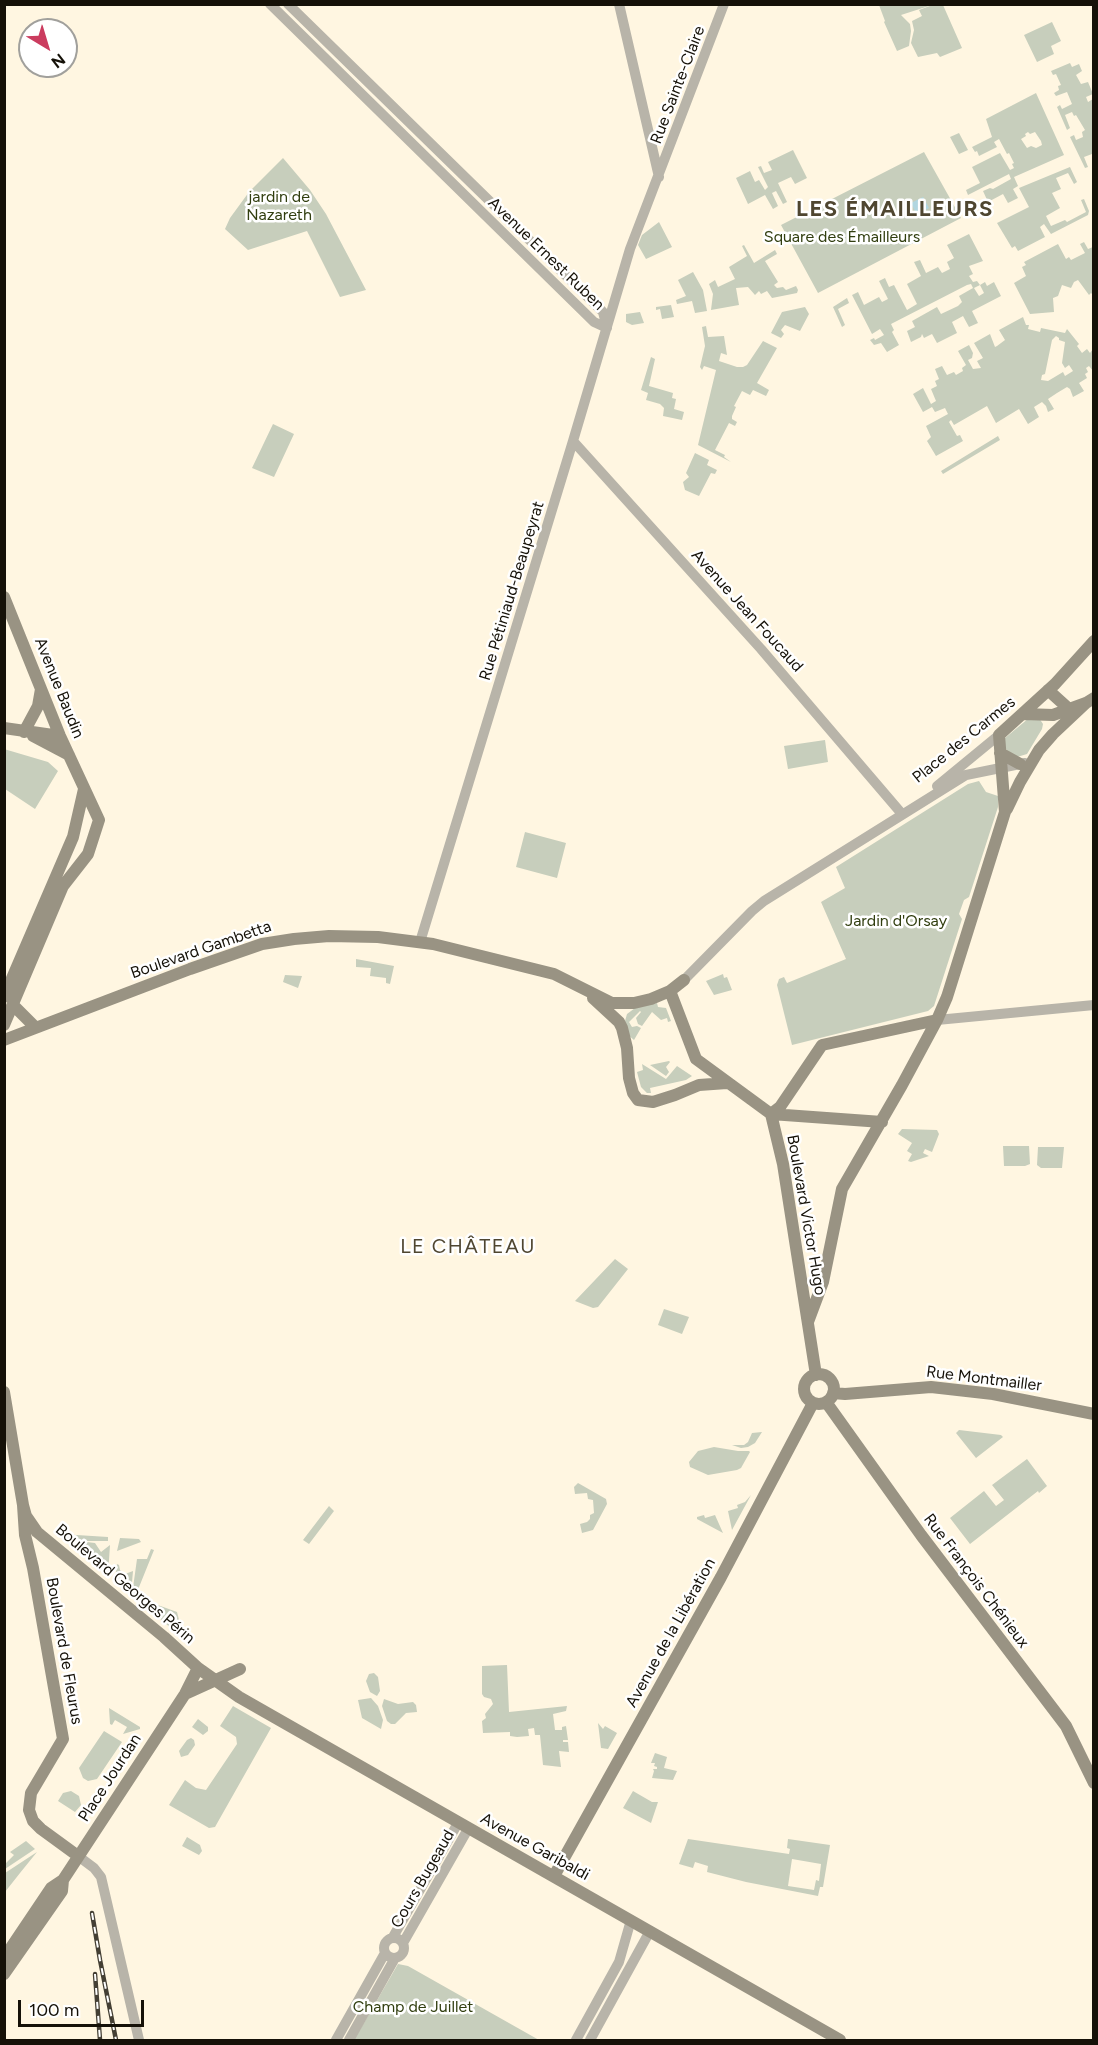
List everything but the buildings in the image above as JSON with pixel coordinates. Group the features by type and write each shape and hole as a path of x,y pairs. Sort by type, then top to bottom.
{"main road":[{"name":"Avenue Baudin","path":"4,597 60,736 99,820 88,854 63,886 9,1001"},
{"name":"Place des Carmes","path":"999,735 1053,690 1094,642"},
{"path":"24,732 38,706 41,688"},
{"path":"1053,690 1069,709"},
{"path":"1049,738 1049,715 1053,690"},
{"path":"1024,714 1049,715 1090,700"},
{"path":"808,1322 823,1282 842,1189 853,1166 882,1122 947,997 1005,812 1026,763 1090,700"},
{"path":"4,728 60,736"},
{"path":"24,732 69,755"},
{"path":"999,735 1005,812"},
{"path":"1000,753 1026,763"},
{"name":"Avenue Baudin","path":"4,1025 9,1001 74,837 84,789"},
{"name":"Boulevard Gambetta","path":"4,1040 262,944 330,936 420,942 554,974 608,1006 619,1022"},
{"path":"608,1006 630,1007 670,991 684,980"},
{"path":"670,991 692,1052 701,1063 771,1114 882,1122"},
{"path":"9,1001 35,1027"},
{"path":"630,1007 619,1022 627,1048 629,1078 633,1093 639,1100 653,1102 699,1085 727,1083"},
{"path":"771,1114 780,1107 822,1045 937,1020"},
{"path":"699,1085 701,1063"},
{"name":"Boulevard Victor Hugo","path":"771,1114 783,1164 816,1375"},
{"path":"802,1288 812,1286 824,1274"},
{"path":"816,1375 824,1375 833,1385 824,1400 807,1398 804,1390 807,1381 816,1375"},
{"name":"Rue Montmailler","path":"824,1400 845,1395 931,1387 993,1394 1094,1414"},
{"name":"Boulevard de Fleurus","path":"4,1392 26,1536 63,1739 31,1793 29,1810 33,1821 51,1838 78,1856"},
{"name":"Rue François Chénieux","path":"824,1400 921,1535 1066,1726 1094,1783"},
{"name":"Avenue de la Libération","path":"554,1876 721,1577 824,1400"},
{"name":"Boulevard Georges Périn","path":"23,1505 32,1526 44,1539 165,1637 198,1668 216,1680"},
{"name":"Boulevard de Fleurus","path":"33,1568 44,1539"},
{"path":"185,1694 240,1669 198,1668"},
{"name":"Place Jourdan","path":"63,1880 185,1694 198,1668"},
{"name":"Avenue Garibaldi","path":"216,1680 285,1725 840,2040"},
{"path":"4,1958 51,1888 63,1880"},
{"path":"4,1974 62,1892 63,1880"}],"street":[{"name":"Avenue Ernest Ruben","path":"270,4 592,321 607,328"},
{"name":"Avenue Ernest Ruben","path":"288,4 603,312 607,328"},
{"path":"619,4 659,177"},
{"name":"Rue Sainte-Claire","path":"630,249 724,4"},
{"name":"Rue Pétiniaud-Beaupeyrat","path":"420,942 630,249"},
{"name":"Avenue Jean Foucaud","path":"573,441 761,649 898,810"},
{"name":"Place des Carmes","path":"684,980 757,906 819,868 905,804 936,786 999,735"},
{"name":"Place des Carmes","path":"898,810 979,771 1026,763"},
{"path":"979,771 1004,783"},
{"path":"937,1020 1094,1005"},
{"name":"Cours Bugeaud","path":"393,1937 463,1826"},
{"name":"Cours Bugeaud","path":"403,1943 463,1826"},
{"path":"78,1856 94,1868 100,1877 139,2040"},
{"path":"576,2040 619,1962 631,1920"},
{"path":"590,2040 650,1931"},
{"path":"336,2040 390,1956 404,1952 403,1943 393,1937 386,1941 384,1948 390,1956"},
{"path":"349,2040 390,1956"}],"green space":[{"path":"935,4 943,5 962,48 940,57 937,53 918,57 911,43 914,30 912,21 922,16 919,10"},
{"path":"879,5 932,5 901,15 910,24 911,31 909,46 897,51"},
{"path":"1052,22 1061,41 1051,46 1054,54 1037,62 1024,35"},
{"path":"1070,63 1072,67 1079,64 1082,71 1076,75 1081,84 1088,82 1093,94 1086,97 1088,102 1093,99 1093,157 1092,154 1084,157 1088,167 1085,168 1070,137 1074,135 1076,140 1083,137 1082,132 1085,130 1072,112 1065,115 1070,128 1067,130 1057,107 1060,105 1062,109 1072,104 1067,92 1056,96 1054,93 1061,85 1056,74 1053,75 1051,71"},
{"path":"1036,93 1064,155 1014,177 1018,186 1013,189 1018,198 1008,203 1003,194 988,202 983,191 993,189 1011,179 1009,174 968,195 966,190 980,183 972,167 1000,153 1010,170 1014,168 1009,153 1007,154 999,139 994,142 997,147 979,156 972,147 992,137 986,119","holes":["1028,132 1030,134 1035,132 1042,145 1027,148 1021,139"]},
{"path":"959,133 968,150 959,154 950,137"},
{"path":"793,150 807,178 795,184 791,177 778,183 787,202 783,204 776,191 772,193 778,206 773,209 765,195 748,204 736,178 750,171 755,182 759,180 765,190 768,187 758,167 761,166 764,173 772,170 768,162"},
{"name":"Square des Émailleurs","path":"924,152 961,218 818,293 781,225"},
{"name":"jardin de Nazareth","path":"283,158 310,190 326,214 366,290 340,297 307,231 248,250 225,229 249,192"},
{"path":"1070,167 1077,182 1074,184 1068,173 1056,178 1061,189 1052,193 1060,208 1046,216 1051,226 1065,220 1067,222 1086,212 1081,200 1084,199 1089,211 1088,215 1051,234 1044,224 1040,227 1045,237 1018,251 1015,246 1012,248 997,223 1029,207 1019,188"},
{"path":"659,222 672,247 646,259 638,245 642,235"},
{"path":"969,234 983,261 969,266 973,274 969,276 973,282 977,281 980,285 985,282 987,286 994,282 1001,296 972,311 978,323 969,327 963,316 952,322 957,333 937,343 932,334 924,338 922,334 921,337 911,342 907,331 915,327 912,321 937,307 941,314 958,306 962,302 959,296 973,288 971,284 891,324 894,330 892,332 899,345 887,352 881,343 874,345 870,340 884,335 880,329 872,334 852,295 858,292 864,305 879,297 882,302 888,299 879,281 885,278 889,287 894,285 907,310 917,304 907,284 921,276 914,262 920,260 926,273 938,267 942,273 950,269 947,262 954,258 947,245","holes":["980,285 984,293 979,296 974,288"]},
{"path":"1084,242 1088,249 1093,247 1093,295 1091,293 1089,295 1078,280 1071,288 1062,285 1058,296 1053,298 1054,312 1030,314 1014,283 1026,276 1022,267 1026,265 1024,262 1058,244 1066,259 1069,257 1071,260 1085,253 1080,244"},
{"path":"744,245 754,263 775,250 777,254 765,261 778,282 774,285 786,290 796,286 797,293 772,298 767,291 761,294 759,291 755,295 748,287 736,288 739,305 711,310 713,294 709,284 715,280 718,287 735,279 729,267 747,256 742,246"},
{"path":"693,272 703,290 707,311 695,313 692,301 677,304 676,300 686,296 678,280"},
{"path":"847,298 849,303 838,309 845,325 842,327 833,307"},
{"path":"671,305 674,317 662,319 660,309 656,310 656,307"},
{"path":"805,307 809,314 800,331 785,325 781,330 784,334 781,338 771,333 782,312"},
{"path":"640,312 644,323 632,325 626,322 626,314"},
{"path":"1023,317 1026,325 1029,325 1028,329 1040,332 1041,328 1065,333 1067,329 1079,344 1077,346 1082,353 1087,349 1090,353 1093,349 1093,371 1089,366 1086,368 1087,378 1079,383 1084,391 1073,397 1067,387 1048,399 1054,409 1048,412 1042,402 1034,407 1039,417 1028,424 1019,409 996,423 987,406 954,425 951,420 949,422 957,436 960,435 963,441 936,456 927,441 931,437 926,426 948,414 945,408 935,412 932,407 923,412 913,394 923,388 931,404 936,401 931,389 937,386 935,381 939,379 935,369 942,366 947,375 954,372 956,375 963,371 962,368 966,365 958,351 969,345 973,353 972,358 968,360 973,369 981,368 977,361 983,358 974,343 990,334 995,347 997,346 1005,340 999,330","holes":["1056,336 1065,342 1062,363 1065,368 1069,365 1073,371 1065,376 1063,372 1048,381 1041,380 1042,375 1045,374 1052,340"]},
{"path":"706,326 708,337 724,336 727,355 721,353 719,361 737,367 747,365 763,341 777,348 757,383 769,390 766,396 753,390 750,395 742,391 734,406 736,407 732,416 732,419 737,422 735,426 729,423 715,450 725,455 724,457 731,462 698,445 716,370 704,366 702,370 700,367 705,346 702,327"},
{"path":"651,357 655,359 649,386 673,393 672,398 676,399 674,409 684,412 682,420 663,416 664,408 660,404 646,400 648,393 641,390"},
{"path":"273,424 294,434 274,477 252,468"},
{"path":"998,436 1000,440 943,474 941,471"},
{"path":"695,453 709,460 707,465 717,470 715,474 711,473 699,496 685,490 683,482 689,477 686,473"},
{"path":"1029,718 1039,718 1043,724 1042,729 1027,754 1017,757 1007,751 1005,738"},
{"path":"825,740 828,762 788,769 784,746"},
{"path":"4,749 48,762 58,771 35,809 5,789"},
{"name":"Jardin d'Orsay","path":"979,781 986,792 998,796 998,807 969,897 964,900 959,914 962,919 934,1006 928,1011 792,1045 777,985 779,979 784,977 787,983 846,959 821,902 845,888 836,867 968,784"},
{"path":"525,832 566,843 557,878 516,867"},
{"path":"356,959 394,966 390,984 386,983 386,978 370,976 371,968 356,967"},
{"path":"723,974 724,978 727,977 732,990 714,995 706,981"},
{"path":"285,975 302,976 298,988 283,982"},
{"path":"657,1003 658,1007 666,1008 671,1021 668,1022 667,1018 661,1020 652,1012 642,1026 638,1024 636,1018 640,1011 629,1022 632,1027 641,1028 634,1040 627,1034 625,1021 627,1014 635,1008"},
{"path":"669,1061 666,1067 669,1072 666,1076 650,1065"},
{"path":"642,1064 666,1079 677,1066 692,1076 686,1080 650,1088 651,1093 647,1093 641,1087 637,1072 643,1070"},
{"path":"902,1129 937,1130 939,1134 932,1152 925,1149 923,1153 929,1156 908,1161 912,1154 907,1151 912,1143 898,1134"},
{"path":"1003,1146 1029,1146 1030,1164 1004,1166"},
{"path":"1038,1147 1064,1147 1062,1168 1041,1168 1037,1165"},
{"path":"615,1259 628,1269 598,1307 593,1308 575,1301"},
{"path":"664,1309 689,1317 682,1334 658,1325"},
{"path":"959,1430 1003,1437 976,1458 956,1433"},
{"path":"762,1432 755,1443 748,1447 741,1448 732,1445 744,1445 752,1433"},
{"path":"714,1447 750,1452 741,1468 737,1470 708,1475 690,1467 689,1462 698,1451"},
{"path":"1027,1459 1047,1486 970,1544 950,1518 984,1491 996,1506 1004,1500 992,1485"},
{"path":"578,1483 606,1499 607,1504 593,1530 582,1533 580,1524 587,1522 590,1515 594,1513 593,1500 588,1499 587,1493 575,1494 574,1487"},
{"path":"751,1495 732,1530 728,1511 738,1508 737,1505 745,1502"},
{"path":"329,1506 334,1511 309,1544 303,1540"},
{"path":"704,1515 705,1518 715,1515 723,1533 697,1519"},
{"path":"61,1534 108,1537 108,1541 78,1541 95,1543 101,1552 110,1545 108,1575"},
{"path":"120,1538 139,1539 141,1542 117,1551"},
{"path":"151,1549 154,1550 135,1597 132,1595 137,1559 147,1559"},
{"path":"117,1564 125,1574 133,1571 131,1594 115,1580"},
{"path":"144,1596 155,1604 177,1612 179,1620 174,1628 179,1632 178,1634 140,1602"},
{"path":"507,1665 509,1712 567,1706 566,1711 553,1714 555,1730 562,1730 562,1727 566,1726 568,1740 563,1740 563,1742 568,1742 569,1752 559,1751 561,1767 543,1765 540,1735 535,1735 534,1728 528,1729 529,1736 510,1736 510,1732 483,1733 482,1721 493,1704 491,1699 482,1694 482,1666"},
{"path":"374,1673 378,1677 380,1691 377,1696 370,1692 366,1681 369,1674"},
{"path":"371,1698 378,1706 383,1720 381,1729 362,1718 358,1700"},
{"path":"384,1699 398,1704 413,1702 417,1712 406,1713 395,1724 391,1724 387,1721 382,1706"},
{"path":"233,1706 271,1728 215,1827 209,1828 169,1805 185,1780 196,1788 206,1790 237,1744 236,1737 220,1726"},
{"path":"109,1708 140,1729 123,1734 127,1727 115,1720 112,1725 110,1724"},
{"path":"198,1719 208,1727 208,1731 203,1735 192,1727"},
{"path":"598,1723 603,1729 605,1726 617,1733 608,1749 601,1748"},
{"path":"104,1731 122,1742 97,1779 88,1781 83,1778 79,1768"},
{"path":"191,1738 195,1745 188,1755 181,1757 179,1751"},
{"path":"655,1753 667,1757 664,1768 677,1771 673,1780 652,1778 653,1769 657,1769 654,1766 655,1763 651,1763"},
{"path":"71,1791 79,1796 81,1805 75,1812 58,1801 63,1793"},
{"path":"633,1791 652,1802 658,1802 651,1823 623,1808"},
{"path":"187,1837 200,1845 202,1851 199,1855 182,1846"},
{"path":"688,1839 789,1854 788,1839 830,1845 823,1887 820,1887 818,1896 707,1872 708,1866 695,1862 693,1868 679,1864","holes":["792,1859 821,1864 819,1881 816,1880 814,1890 788,1886"]},
{"path":"26,1841 35,1849 5,1869 5,1864 14,1855 10,1852"},
{"path":"37,1852 20,1873 5,1892 5,1873"},
{"name":"Champ de Juillet","path":"398,1964 408,1966 539,2040 354,2040"}],"water":[{"path":"923,197 929,208 917,215 911,203"}],"railway":[{"path":"92,1913 116,2040"},
{"path":"95,1974 100,2040"}],"district":[{"name":"LES ÉMAILLEURS","path":"895,210"},
{"name":"LE CHÂTEAU","path":"468,1247"}]}
